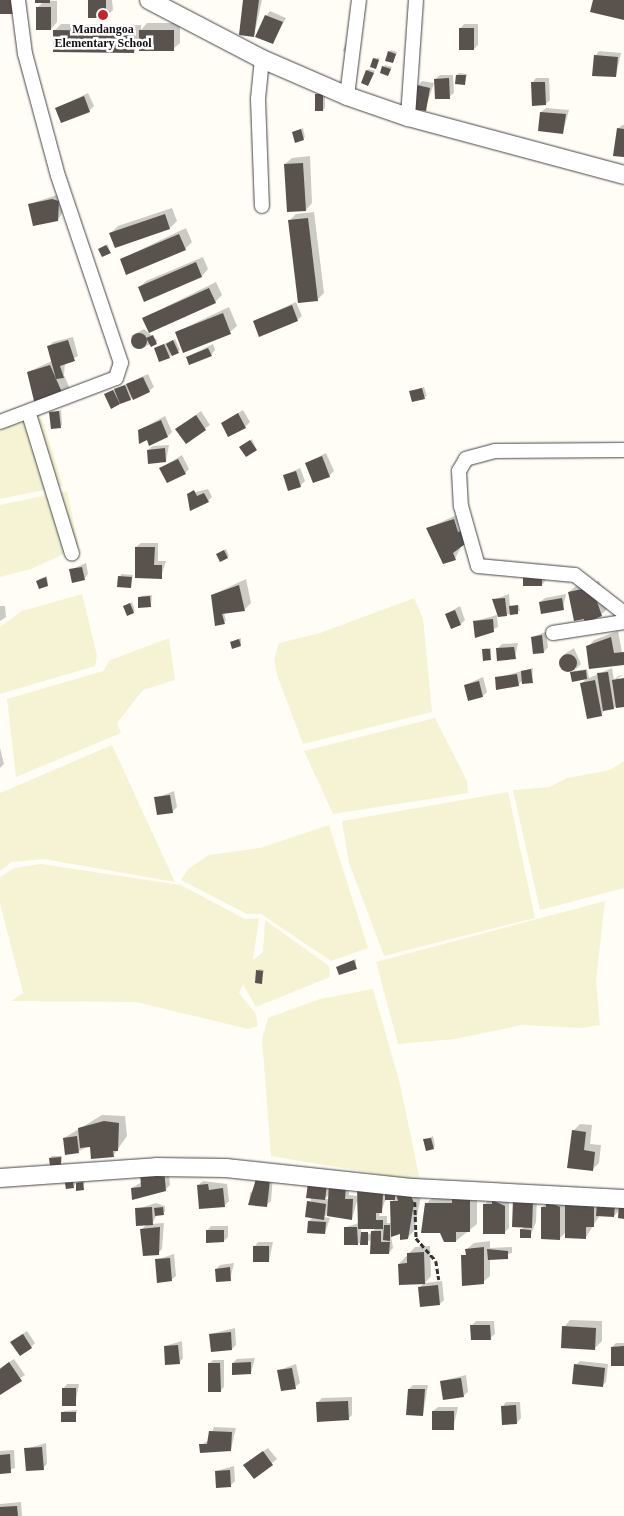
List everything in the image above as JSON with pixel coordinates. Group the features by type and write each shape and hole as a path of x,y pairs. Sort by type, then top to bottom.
{"street":[{"path":"0,422 29,414 116,378 122,363 58,176 25,54 18,0"},
{"path":"149,0 262,59 347,96 408,117 624,175"},
{"path":"347,96 359,0"},
{"path":"408,117 416,0"},
{"path":"262,59 258,99 262,206"},
{"path":"29,414 72,554"},
{"path":"624,450 476,455 459,471 459,488 478,566 575,575 624,613"},
{"path":"553,633 624,622"},
{"path":"0,1178 156,1167 226,1168 414,1188 624,1199"}],"path":[{"path":"414,1188 416,1238 436,1261 438,1280"}],"shaded area":[{"path":"42,418 63,486 0,499 0,428"},
{"path":"67,491 79,547 31,569 0,577 0,505"},
{"path":"82,594 97,655 95,666 0,694 0,627 22,611"},
{"path":"414,598 423,618 432,712 303,744 277,675 274,660 279,643 320,633"},
{"path":"169,638 175,680 143,690 117,723 121,733 16,777 7,699 103,671 110,660"},
{"path":"435,718 467,781 468,793 333,814 304,751"},
{"path":"112,745 175,882 44,859 12,862 0,871 0,793"},
{"path":"624,761 624,888 540,910 513,790 549,787 567,778 610,770"},
{"path":"508,792 535,918 384,956 349,863 342,821"},
{"path":"329,825 368,948 331,961 261,914 247,914 181,880 188,869 209,855 260,848"},
{"path":"41,864 181,885 245,919 259,918 253,960 263,952 265,920 329,966 330,977 256,1007 243,984 239,993 256,1014 258,1026 248,1029 136,1002 11,1001 23,993 0,903 0,877 14,868"},
{"path":"605,901 596,981 600,1025 582,1028 522,1025 455,1039 398,1044 376,962"},
{"path":"373,989 400,1084 420,1181 271,1156 262,1039 268,1018 320,999"}],"building":[{"path":"0,0 14,0 14,14 0,14"},
{"path":"35,0 50,0 50,3 35,3"},
{"path":"88,0 106,0 106,18 88,18"},
{"path":"243,0 259,0 254,37 239,35"},
{"path":"593,0 624,0 624,20 590,12"},
{"path":"36,7 51,7 51,30 36,30"},
{"path":"265,15 283,22 273,44 255,37"},
{"path":"459,28 474,28 474,50 459,50"},
{"path":"53,30 135,31 134,53 53,52"},
{"path":"139,30 174,30 174,51 139,51"},
{"path":"388,51 396,54 393,63 385,61"},
{"path":"594,55 618,57 616,77 592,76"},
{"path":"373,58 379,60 376,69 370,67"},
{"path":"382,66 391,69 388,76 380,73"},
{"path":"366,70 374,73 368,86 361,83"},
{"path":"456,75 466,75 465,85 455,84"},
{"path":"449,78 450,99 435,99 434,79"},
{"path":"531,82 545,82 546,105 532,106"},
{"path":"417,85 430,88 426,111 412,109"},
{"path":"315,94 323,94 323,111 315,111"},
{"path":"84,96 90,112 61,123 55,108"},
{"path":"540,112 566,114 563,134 538,131"},
{"path":"617,128 624,129 624,157 613,156"},
{"path":"301,129 304,140 295,143 292,132"},
{"path":"303,163 306,211 287,212 284,164"},
{"path":"52,199 59,201 58,221 33,226 28,204"},
{"path":"165,214 170,229 115,248 109,233"},
{"path":"308,218 318,301 298,303 288,220"},
{"path":"179,234 186,250 126,275 120,259"},
{"path":"106,245 111,253 102,257 98,249"},
{"path":"196,262 202,277 144,302 138,287"},
{"path":"209,288 216,303 149,333 142,318"},
{"path":"292,305 298,321 259,337 253,321"},
{"path":"223,313 231,334 183,353 175,332"},
{"path":"139,333 145,335 147,341 145,347 139,349 133,347 131,341 133,335"},
{"path":"153,335 157,344 151,347 146,338"},
{"path":"68,340 75,361 60,366 64,378 56,379 47,346"},
{"path":"173,340 179,353 172,356 166,344"},
{"path":"164,344 170,358 159,362 154,348"},
{"path":"208,348 212,356 189,365 186,357"},
{"path":"50,365 64,397 35,405 27,372"},
{"path":"143,377 150,392 133,400 126,384"},
{"path":"125,385 131,400 120,404 114,389"},
{"path":"422,388 425,399 412,402 409,391"},
{"path":"113,390 120,404 111,409 104,394"},
{"path":"59,411 61,428 51,429 49,412"},
{"path":"238,413 246,428 228,437 221,423"},
{"path":"196,415 206,430 186,444 175,429"},
{"path":"161,420 168,437 149,446 147,440 139,444 138,430"},
{"path":"250,440 257,450 246,457 239,447"},
{"path":"165,448 166,462 148,464 147,450"},
{"path":"322,456 330,477 313,483 305,463"},
{"path":"178,459 186,474 167,483 159,468"},
{"path":"296,471 301,487 288,491 283,475"},
{"path":"194,490 197,496 204,493 209,502 190,511 187,494"},
{"path":"454,519 458,532 465,530 469,541 453,553 456,560 443,564 426,528"},
{"path":"135,547 155,547 154,565 162,565 162,579 135,578"},
{"path":"224,550 228,558 220,562 216,554"},
{"path":"82,567 85,580 72,583 69,569"},
{"path":"523,573 542,573 542,586 523,586"},
{"path":"118,576 132,577 131,588 117,587"},
{"path":"46,577 48,586 39,589 36,581"},
{"path":"239,585 245,611 222,614 225,624 215,626 211,595"},
{"path":"592,587 602,616 585,623 584,619 574,621 568,592"},
{"path":"150,596 151,607 138,608 138,597"},
{"path":"505,598 507,616 498,617 492,599"},
{"path":"562,598 564,610 541,614 539,602"},
{"path":"130,603 134,613 127,616 123,606"},
{"path":"518,605 518,614 510,615 509,606"},
{"path":"455,610 461,625 451,629 445,614"},
{"path":"493,619 494,632 475,638 473,621"},
{"path":"542,635 544,653 533,654 531,637"},
{"path":"611,637 614,653 624,652 624,665 589,669 586,646"},
{"path":"239,639 241,646 232,649 230,642"},
{"path":"514,647 516,659 497,661 496,648"},
{"path":"482,649 490,649 491,660 483,661"},
{"path":"568,654 574,657 577,663 574,669 568,672 562,669 559,663 562,657"},
{"path":"531,669 533,683 522,684 521,671"},
{"path":"586,670 587,679 572,682 570,672"},
{"path":"608,672 614,709 603,711 597,673"},
{"path":"517,674 519,686 496,690 495,677"},
{"path":"624,678 624,707 616,708 612,680"},
{"path":"595,680 602,716 587,719 580,683"},
{"path":"479,681 483,697 468,701 464,685"},
{"path":"170,795 173,813 157,815 154,797"},
{"path":"354,960 357,969 339,975 336,967"},
{"path":"256,970 263,971 262,984 255,983"},
{"path":"104,1121 119,1123 118,1151 113,1151 114,1157 91,1159 90,1147 80,1148 78,1128"},
{"path":"572,1130 586,1132 584,1150 595,1152 593,1171 567,1168"},
{"path":"77,1136 79,1153 65,1155 63,1138"},
{"path":"431,1138 434,1149 426,1151 423,1139"},
{"path":"61,1157 61,1165 50,1166 49,1158"},
{"path":"164,1169 166,1191 132,1200 131,1188 141,1187 140,1171"},
{"path":"72,1177 74,1188 66,1189 64,1178"},
{"path":"256,1179 270,1180 267,1207 248,1205"},
{"path":"83,1182 84,1190 76,1191 76,1183"},
{"path":"308,1183 327,1185 325,1200 306,1198"},
{"path":"208,1184 209,1190 223,1188 225,1207 199,1209 197,1185"},
{"path":"329,1184 346,1186 345,1199 353,1199 352,1220 327,1216"},
{"path":"357,1186 374,1187 374,1193 383,1193 382,1213 376,1213 376,1220 383,1220 383,1229 358,1229"},
{"path":"385,1190 395,1190 395,1200 385,1200"},
{"path":"396,1193 410,1193 414,1203 408,1239 400,1240 400,1234 391,1237 390,1201 398,1201"},
{"path":"452,1197 470,1197 470,1232 456,1232 456,1242 444,1242 440,1233 421,1233 425,1203 452,1203"},
{"path":"492,1200 505,1206 505,1234 483,1234 483,1204 492,1204"},
{"path":"513,1200 533,1200 532,1228 512,1227"},
{"path":"307,1201 326,1204 324,1220 305,1217"},
{"path":"546,1201 560,1207 560,1240 541,1239 541,1207 546,1207"},
{"path":"565,1201 594,1202 594,1227 586,1227 586,1239 565,1238"},
{"path":"597,1204 615,1204 614,1217 596,1216"},
{"path":"619,1204 624,1204 624,1219 618,1218"},
{"path":"152,1207 153,1225 136,1226 135,1208"},
{"path":"163,1207 164,1215 155,1216 154,1208"},
{"path":"308,1221 326,1222 325,1234 307,1233"},
{"path":"384,1225 390,1225 390,1241 383,1240"},
{"path":"160,1227 159,1255 143,1256 140,1229"},
{"path":"344,1227 357,1227 358,1245 344,1245"},
{"path":"520,1229 531,1230 531,1238 520,1238"},
{"path":"206,1230 224,1230 224,1242 206,1243"},
{"path":"371,1231 381,1231 381,1242 390,1242 389,1254 370,1254"},
{"path":"361,1232 368,1232 368,1245 360,1245"},
{"path":"253,1246 269,1246 269,1262 253,1262"},
{"path":"484,1247 484,1284 462,1286 461,1255 466,1255 465,1249"},
{"path":"487,1249 508,1251 508,1259 488,1260"},
{"path":"424,1252 425,1284 399,1285 398,1264 407,1263 407,1253"},
{"path":"170,1258 172,1281 157,1283 155,1259"},
{"path":"230,1267 231,1281 216,1282 215,1269"},
{"path":"438,1285 440,1305 420,1307 418,1287"},
{"path":"470,1325 490,1325 491,1340 471,1340"},
{"path":"562,1326 596,1328 595,1350 561,1348"},
{"path":"231,1332 232,1350 211,1352 209,1334"},
{"path":"23,1334 32,1348 20,1356 10,1342"},
{"path":"178,1345 180,1364 165,1365 164,1346"},
{"path":"624,1346 624,1366 611,1366 611,1347"},
{"path":"9,1362 22,1381 0,1395 0,1369"},
{"path":"251,1362 251,1374 232,1375 232,1363"},
{"path":"208,1363 220,1363 221,1392 208,1392"},
{"path":"574,1364 605,1368 603,1387 572,1384"},
{"path":"292,1368 296,1389 281,1391 277,1370"},
{"path":"461,1378 464,1397 443,1400 440,1381"},
{"path":"62,1388 76,1388 76,1406 62,1406"},
{"path":"408,1389 425,1389 423,1416 406,1415"},
{"path":"348,1401 349,1420 317,1422 316,1402"},
{"path":"516,1405 517,1424 502,1425 501,1406"},
{"path":"432,1411 454,1411 454,1430 432,1430"},
{"path":"61,1412 76,1412 76,1422 61,1422"},
{"path":"209,1431 232,1432 231,1451 200,1453 199,1444 207,1444"},
{"path":"42,1447 44,1470 26,1471 24,1448"},
{"path":"263,1451 273,1465 254,1479 243,1465"},
{"path":"10,1454 11,1473 0,1474 0,1455"},
{"path":"230,1470 231,1487 216,1488 215,1471"},
{"path":"17,1506 18,1516 0,1516 0,1507"}],"place":[{"name":"Mandangoa Elementary School","path":"103,15"}]}
